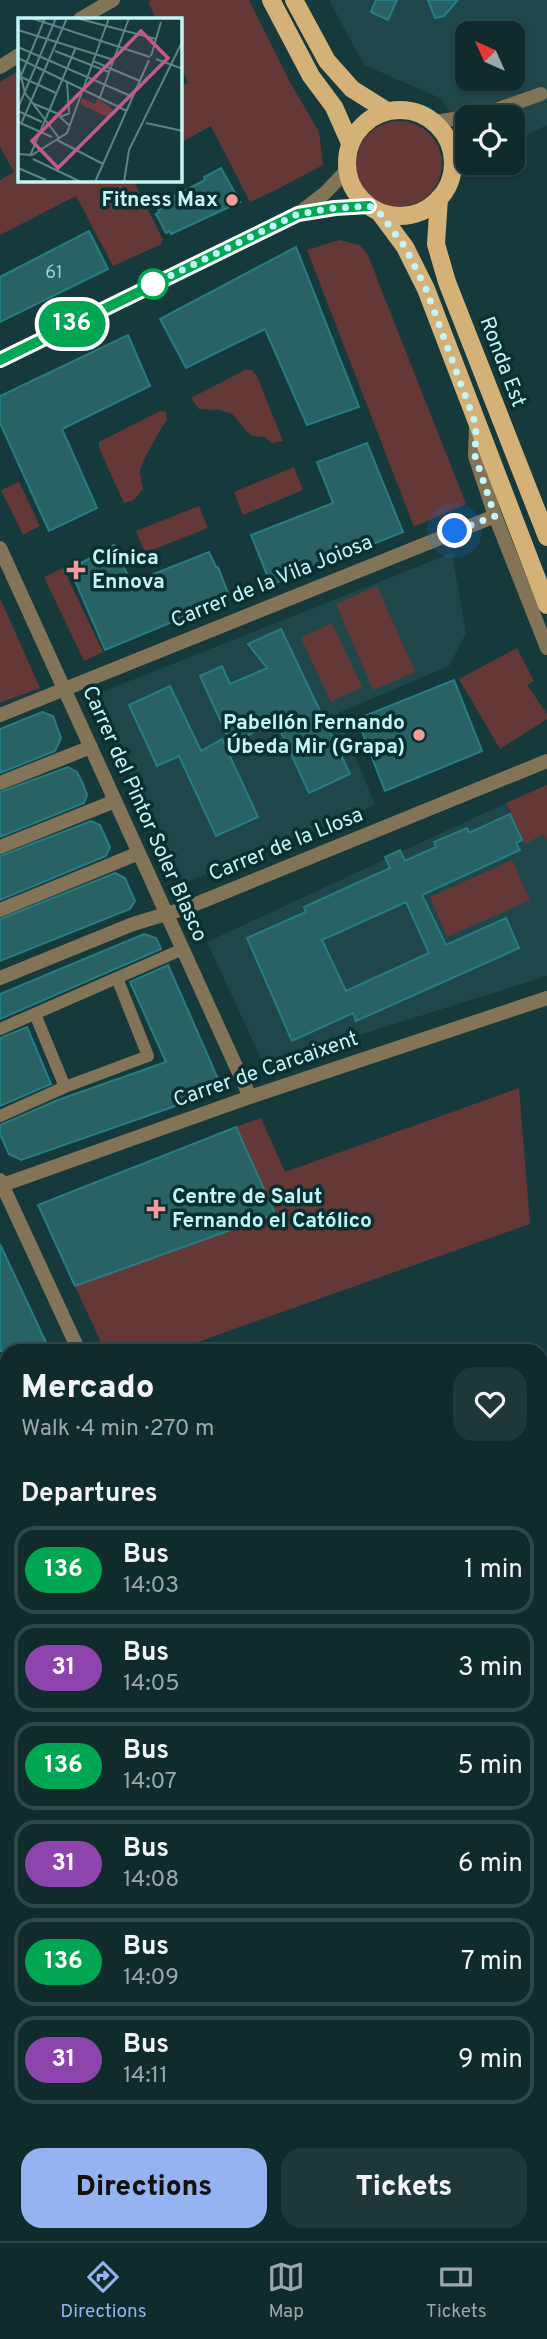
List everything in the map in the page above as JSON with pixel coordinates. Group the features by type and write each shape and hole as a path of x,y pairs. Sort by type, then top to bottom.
{"main road":[{"path":"271,0 311,76 334,107 350,143"},
{"path":"295,0 327,61 352,89 387,111"},
{"path":"374,209 396,216 411,215 425,209 439,198 449,182 453,167 449,142 434,122 412,111 387,111 365,123 350,143 347,170 354,191 374,209 405,247 426,289 547,605"},
{"name":"Ronda Est","path":"439,198 436,244 447,282 547,537"}],"street":[{"path":"82,18 113,0"},
{"path":"305,20 306,0"},
{"path":"0,66 18,56"},
{"path":"510,105 544,93"},
{"path":"524,105 544,93"},
{"path":"434,122 455,119"},
{"path":"0,360 298,214 325,193 347,170"},
{"path":"298,214 335,208 374,209"},
{"path":"476,425 475,456 495,516 547,648"},
{"name":"Carrer de la Vila Joiosa","path":"0,715 495,516"},
{"name":"Carrer del Pintor Soler Blasco","path":"0,548 5,571 64,688 250,1097"},
{"path":"0,783 91,747"},
{"name":"Carrer de la Llosa","path":"0,978 133,924 186,908 547,761"},
{"path":"0,847 115,802"},
{"path":"0,909 139,853"},
{"path":"0,1029 183,949"},
{"path":"0,1116 65,1087 148,1056 117,978"},
{"name":"Carrer de Carcaixent","path":"1,1184 547,998"},
{"path":"35,1014 65,1087"},
{"path":"1,1184 76,1344"}],"shaded area":[{"path":"249,0 290,82 319,132 323,165 250,202 211,126 182,142 182,86 188,82 182,70 182,18 156,18 148,2"},
{"path":"329,0 547,0 547,125 525,135 525,105 455,105 455,119 440,98 364,65"},
{"path":"18,71 18,182 134,182 163,240 162,244 113,266 76,196 0,235 0,180 14,172 0,147 0,82"},
{"path":"399,121 423,128 435,140 442,164 435,188 423,200 399,207 375,200 363,188 356,164 363,140 375,128"},
{"path":"339,240 359,245 367,253 466,504 414,527 307,250"},
{"path":"245,370 252,370 257,376 283,441 272,443 265,437 251,436 232,414 220,410 199,409 191,398"},
{"path":"160,411 166,412 167,420 141,468 143,489 134,500 124,503 99,448 99,442"},
{"path":"294,467 303,490 243,515 234,492"},
{"path":"19,482 40,526 23,535 1,490"},
{"path":"199,506 208,528 145,553 136,531"},
{"path":"452,553 466,633 449,666 338,713 375,805 180,885 94,695"},
{"path":"63,568 103,652 84,661 44,577"},
{"path":"377,586 415,672 373,690 336,604"},
{"path":"0,598 40,688 0,703"},
{"path":"332,623 362,687 331,702 301,638"},
{"path":"517,648 534,681 527,685 547,714 547,719 500,749 459,679"},
{"path":"547,785 547,842 544,834 525,844 506,803"},
{"path":"506,803 525,843 545,834 547,842 547,976 264,1065 207,942"},
{"path":"512,860 530,900 447,937 430,897"},
{"path":"519,1088 530,1224 192,1344 102,1344 75,1286 274,1214 236,1127 261,1118 285,1172"}],"building":[{"path":"376,0 397,0 388,20 371,12"},
{"path":"428,0 458,0 444,16 435,18"},
{"path":"221,168 240,202 171,234 170,231 166,233 156,214 158,210 168,206 165,201 205,180 204,177"},
{"path":"89,231 108,269 0,322 0,277"},
{"path":"296,247 359,407 307,425 265,329 186,368 160,319"},
{"path":"128,335 150,386 62,429 97,508 49,531 0,423 0,396"},
{"path":"367,443 403,532 271,585 251,535 333,503 317,462"},
{"path":"114,545 131,583 209,552 230,598 105,650 70,569"},
{"path":"281,629 350,774 309,793 276,721 231,744 200,676 222,666 230,684 267,668 248,644"},
{"name":"Pabellón Fernando Úbeda Mir (Grapa)","path":"454,680 482,751 385,791 357,719"},
{"path":"170,686 201,751 222,739 258,817 216,836 179,756 157,766 129,705"},
{"path":"42,712 53,716 61,738 55,751 0,773 0,729"},
{"path":"68,767 77,772 83,784 87,795 84,803 0,837 0,792"},
{"path":"510,814 522,840 516,843 520,850 422,895 446,945 506,918 519,948 356,1021 353,1013 292,1041 247,938 306,912 304,907 390,868 385,857 400,850 405,861 436,847 434,842 467,828 469,833","holes":["406,902 429,953 346,991 322,940"]},
{"path":"91,821 100,825 110,847 106,856 0,900 0,856"},
{"path":"115,873 125,878 135,901 130,909 0,961 0,919"},
{"path":"144,934 156,938 161,949 0,1019 0,994"},
{"path":"168,965 219,1081 216,1092 21,1160 9,1154 0,1134 0,1125 58,1100 166,1062 130,982"},
{"path":"27,1027 51,1084 0,1106 0,1038"},
{"name":"Centre de Salut Fernando el Católico","path":"236,1127 275,1214 75,1286 38,1205"},
{"path":"0,1244 47,1344 0,1344"}],"bus line":[{"name":"136","path":"0,360 298,214 369,206"}],"place":[{"name":"Fitness Max","path":"232,200"},
{"name":"Clínica Ennova","path":"76,570"},
{"name":"Pabellón Fernando Úbeda Mir (Grapa)","path":"419,735"},
{"name":"Centre de Salut Fernando el Católico","path":"156,1209"}],"route":[{"path":"153,284 145,288 298,214 369,206 379,212 405,247 426,289 476,425 475,456 495,516 455,531"}]}
